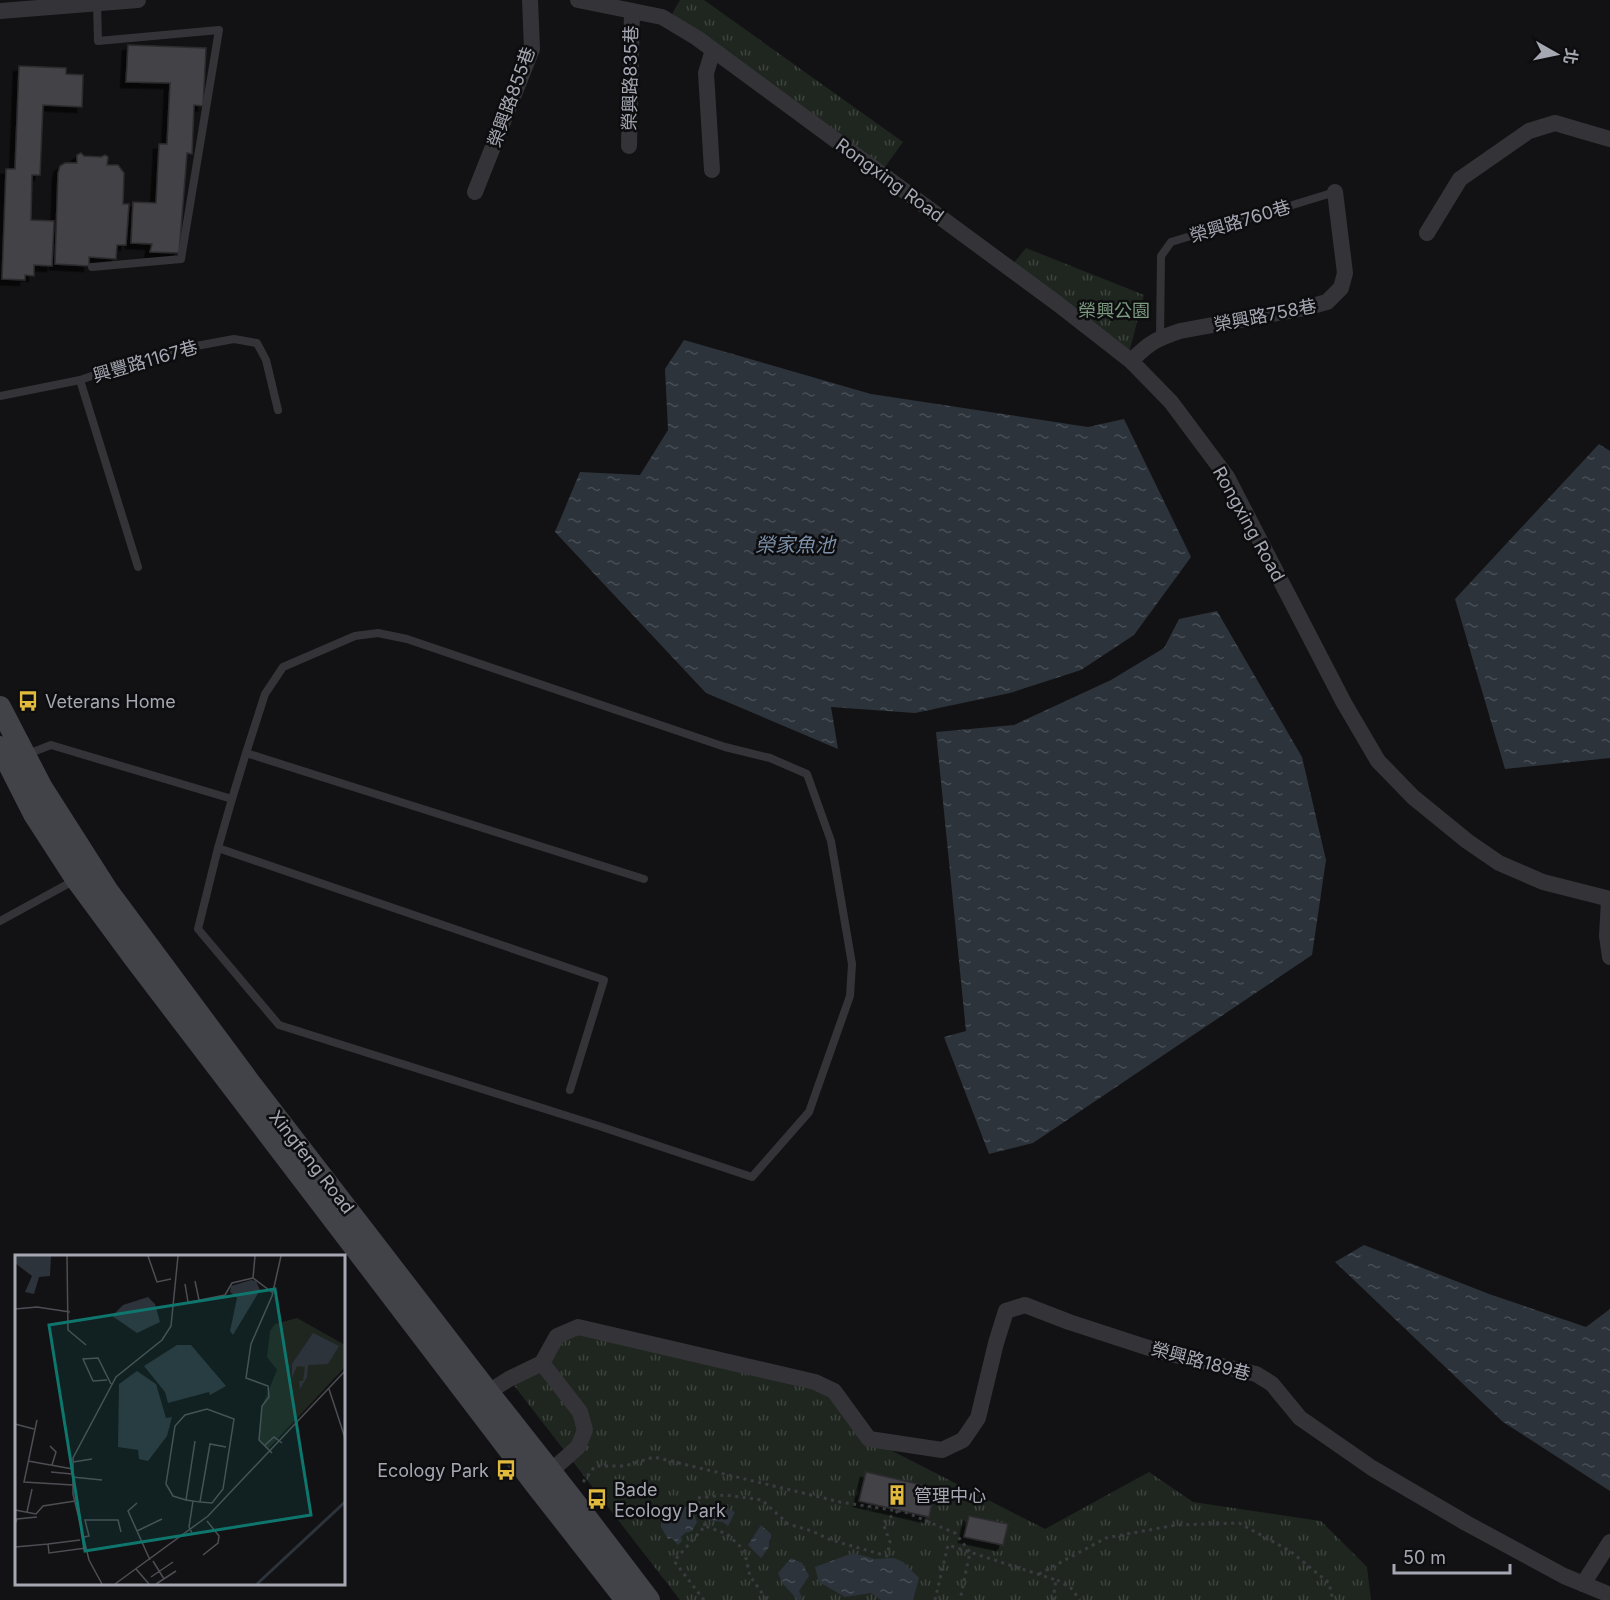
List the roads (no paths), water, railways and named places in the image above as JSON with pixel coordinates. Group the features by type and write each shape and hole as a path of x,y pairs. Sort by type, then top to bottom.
{"main road":[{"name":"Xingfeng Road","path":"0,707 11,755 34,814 76,879 184,1024 544,1478 649,1600"},
{"name":"Xingfeng Road","path":"11,755 42,788 107,890 480,1397"},
{"name":"Xingfeng Road","path":"544,1478 626,1600"}],"street":[{"path":"0,10 18,5 138,0"},
{"name":"榮興路855巷","path":"475,192 532,50 530,0"},
{"name":"Rongxing Road","path":"583,0 662,17 713,50 1039,290 1131,361 1170,402 1227,477 1344,703 1378,761 1413,797 1467,841 1499,863 1543,882 1610,899"},
{"name":"榮興路835巷","path":"629,146 632,11"},
{"path":"711,171 706,73 713,50"},
{"path":"1427,233 1460,179 1529,131 1555,123 1610,139"},
{"name":"榮興路758巷","path":"1131,361 1147,345 1180,331 1327,302 1341,288 1345,273 1335,192"},
{"path":"1610,899 1607,936 1610,957"},
{"name":"榮興路189巷","path":"542,1363 557,1336 578,1327 815,1382 834,1391 869,1439 942,1450 963,1440 978,1418 1005,1311 1025,1305 1158,1350 1256,1374 1272,1384 1300,1418 1372,1468 1563,1576 1610,1595"},
{"path":"480,1397 542,1363 580,1412 585,1430 578,1447 544,1478"},
{"path":"1583,1584 1610,1542"}],"lane":[{"path":"92,267 181,259 219,30 98,41 97,3"},
{"name":"榮興路760巷","path":"1160,338 1161,256 1171,242 1335,192"},
{"name":"興豐路1167巷","path":"0,396 80,380 156,354 234,339 257,343 266,360 278,410"},
{"path":"80,380 138,567"},
{"path":"378,633 407,639 725,747 770,758 807,774 831,841 852,964 850,996 809,1112 752,1177 279,1025 198,929 232,799 265,694 283,667 355,636 378,633"},
{"path":"11,755 51,745 232,799"},
{"path":"246,753 644,879"},
{"path":"218,848 604,980 570,1090"},
{"path":"0,921 76,879"}],"water":[{"name":"榮家魚池","path":"684,340 871,394 1088,427 1124,419 1191,557 1134,635 1081,670 1010,693 915,713 831,707 838,749 706,693 555,532 580,472 640,475 668,430 665,369"},
{"path":"1599,444 1610,451 1610,758 1505,769 1455,599"},
{"path":"1217,611 1302,757 1326,860 1312,955 1033,1143 989,1154 944,1037 966,1031 936,732 1014,725 1111,680 1164,648 1179,619"},
{"path":"1364,1245 1489,1294 1586,1327 1610,1309 1610,1491 1503,1422 1335,1262"},
{"path":"715,1504 735,1512 728,1526 723,1522 707,1520 703,1507"},
{"path":"672,1505 692,1508 697,1522 692,1531 681,1537 682,1541 678,1545 672,1538 668,1539 661,1527 661,1513 670,1509"},
{"path":"761,1525 771,1534 771,1538 769,1547 761,1558 748,1545"},
{"path":"853,1553 875,1559 894,1558 903,1562 919,1578 913,1600 881,1600 871,1593 845,1597 819,1582 815,1567"},
{"path":"791,1558 802,1563 809,1576 799,1591 802,1598 800,1600 783,1584 778,1573"}],"place":[{"name":"Veterans Home","path":"28,701"},
{"name":"Ecology Park","path":"506,1470"},
{"name":"管理中心","path":"897,1495"},
{"name":"Bade Ecology Park","path":"597,1499"}],"park label":[{"name":"榮興公園","path":"1114,310"}]}
